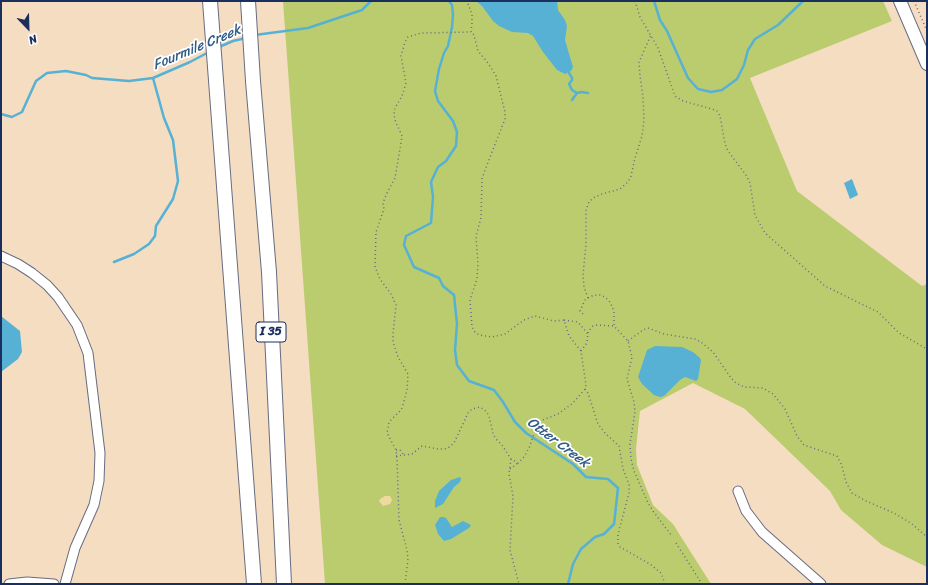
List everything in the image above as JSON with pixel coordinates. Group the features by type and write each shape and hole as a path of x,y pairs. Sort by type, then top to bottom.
{"highway":[{"path":"210,1 254,584"},
{"name":"I 35","path":"249,2 253,81 268,272 284,584"}],"main road":[{"path":"900,1 927,64"}],"street":[{"path":"1,256 32,273 47,285 58,297 76,325 88,353 100,453 99,481 94,505 75,548 65,584"},
{"path":"738,491 746,511 762,532 821,584"},
{"path":"9,584 27,582 54,584"}],"path":[{"path":"467,1 472,14 471,32 474,35 478,51 496,76 505,112 505,119 484,170 482,179 481,218 476,236 478,264 477,278 470,300 472,327 479,335 492,337 505,334 518,324 535,316 554,321 564,320 578,322 588,334"},
{"path":"635,1 640,17 661,56 675,96 683,101 717,111 720,116 725,144 750,183 754,215 765,233 825,286 878,312 899,333 927,349"},
{"path":"914,1 927,31"},
{"path":"405,584 408,559 399,520 397,458 396,450 387,433 387,428 389,422 401,410 407,390 408,374 394,350 393,334 396,305 375,267 376,232 386,195 395,178 401,143 402,136 394,114 395,108 402,96 406,83 402,63 402,50 408,37 421,33 471,32"},
{"path":"588,298 584,287 583,275 586,244 586,210 589,202 593,198 607,192 620,189 628,182 631,176 642,136 644,121 639,62 651,35"},
{"path":"583,314 580,310 585,300 594,295 600,295 610,302 614,311 614,326 628,341 632,357 627,379 634,402 635,412 630,444 631,459 634,471 648,503 671,535"},
{"path":"509,470 524,457 540,421 551,418 573,403 585,389 586,385 582,351 569,336 564,320"},
{"path":"582,351 587,343 590,329 597,325 614,326"},
{"path":"628,341 648,328 664,334 695,339 701,342 713,352 736,383 744,387 763,388 773,394 785,409 797,436 804,445 837,456 849,488 852,492 866,501 894,513 912,524 927,537"},
{"path":"585,389 588,393 600,428 619,446 623,469 629,484 629,493 618,534 618,543 620,547 650,564 661,573 665,584"},
{"path":"396,456 398,457 404,454 412,454 422,446 444,449 451,446 460,432 468,413 475,407 480,407 486,411 489,416 495,438 502,445 511,459 518,463"},
{"path":"590,413 594,411"},
{"path":"396,450 400,450 404,454"},
{"path":"511,459 508,474 513,496 510,550 519,584"},
{"path":"676,543 702,584"}],"green space":[{"path":"283,1 883,1 892,21 750,78 797,191 922,286 927,284 927,567 882,545 841,510 830,491 745,409 693,383 640,411 636,449 637,465 653,505 673,524 711,584 325,584"}],"sand":[{"path":"385,496 390,496 392,500 390,504 383,506 379,501"}],"water":[{"path":"476,1 557,1 558,10 567,26 565,40 573,67 571,71 565,74 557,70 533,36 528,33 512,32 499,26"},
{"path":"852,179 858,195 850,199 844,183"},
{"path":"1,316 20,331 22,352 18,359 1,372"},
{"path":"655,346 682,347 693,352 701,360 698,379 696,381 685,377 664,396 660,397 654,395 642,384 638,377 647,350"},
{"path":"460,477 460,482 454,487 443,504 435,508 435,501 439,491 451,480"},
{"path":"440,517 446,518 452,527 463,521 471,525 469,528 451,539 444,541 438,534 435,525"}],"waterway":[{"name":"Fourmile Creek","path":"255,35 308,28 362,10 371,1"},
{"name":"Otter Creek","path":"449,1 452,5 452,27 448,46 439,69 435,91 438,101 453,121 457,132 456,146 446,161 438,167 431,182 433,197 431,223 406,236 404,245 414,267 439,278 443,286 454,295 457,324 455,350 457,365 469,381 494,390 515,422 526,433 573,464 586,477 608,479 618,488 614,524 604,534 595,537 581,549 573,564 568,584"},
{"name":"Fourmile Creek","path":"654,1 660,20 667,31 688,78 698,89 711,92 722,90 737,79 744,65 748,50 755,39 778,25 803,1"},
{"name":"Fourmile Creek","path":"219,47 233,41 246,38"},
{"name":"Fourmile Creek","path":"1,114 12,117 22,112 36,81 47,73 66,71 86,75 92,78 129,81 153,78 209,52"},
{"path":"569,73 572,78 569,84 572,90 577,93 588,93"},
{"path":"114,262 134,254 149,244 155,236 156,226 173,199 178,181 173,140 164,118 153,78"},
{"path":"572,100 577,93"}]}
